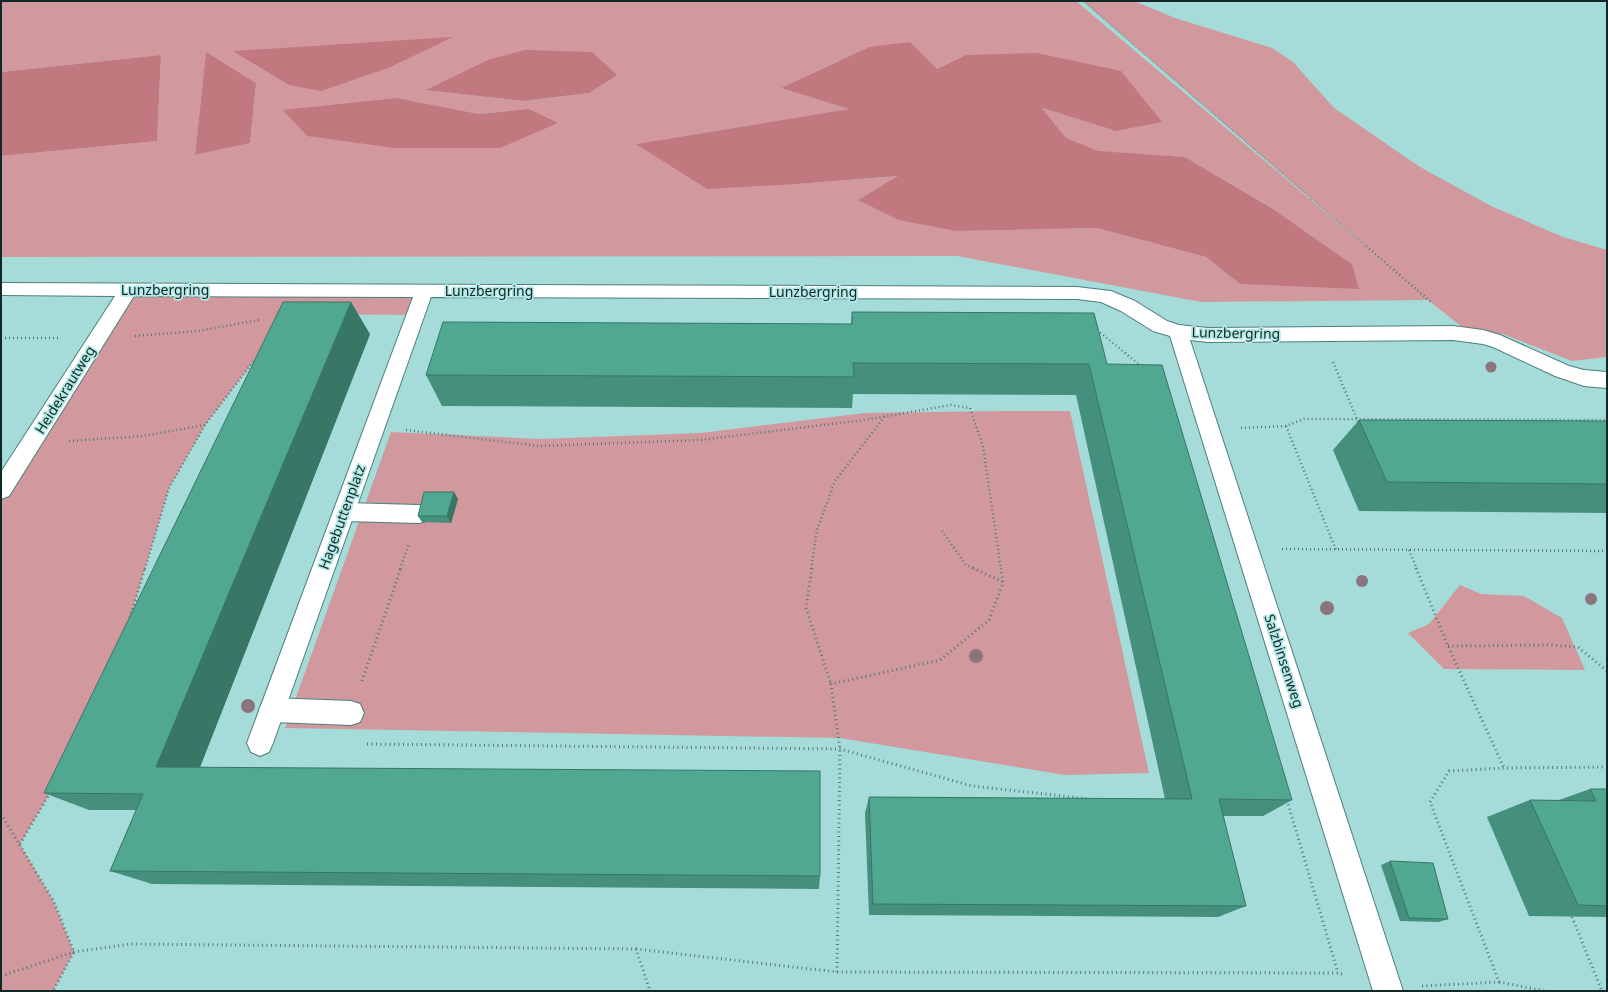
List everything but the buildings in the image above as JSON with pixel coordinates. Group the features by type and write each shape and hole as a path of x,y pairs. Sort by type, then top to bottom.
{"street":[{"name":"Lunzbergring","path":"1,289 1076,293 1104,296 1128,306 1160,326 1178,332 1208,335 1472,335 1500,342 1562,371 1584,378 1607,380"},
{"name":"Heidekrautweg","path":"1,490 128,290"},
{"name":"Hagebuttenplatz","path":"260,743 424,291"},
{"name":"Salzbinsenweg","path":"1178,332 1388,989"},
{"path":"344,512 419,514"},
{"path":"272,710 351,713"}],"path":[{"path":"1,2 13,1"},
{"path":"1084,1 1428,300 1472,335"},
{"path":"1,338 97,338 198,331 266,319"},
{"path":"1091,325 1146,370"},
{"path":"1321,334 1359,425"},
{"path":"128,622 169,488 205,425 257,357"},
{"path":"375,426 539,446 700,440 885,416 951,405 970,408 983,447 1003,582 989,620 940,660 831,684"},
{"path":"837,972 840,749 831,684 806,608 817,530 835,481 885,416"},
{"path":"1209,428 1265,428 1286,426 1304,419 1607,420"},
{"path":"1512,419 1519,423"},
{"path":"1447,420 1450,426"},
{"path":"30,444 143,436 205,425"},
{"path":"1286,426 1336,550"},
{"path":"351,713 419,514"},
{"path":"942,531 966,565 1003,582"},
{"path":"1248,549 1607,552"},
{"path":"1409,550 1448,646 1504,768"},
{"path":"1448,646 1551,645 1578,647 1607,671"},
{"path":"364,744 840,749 972,786 1097,799"},
{"path":"1499,982 1430,802 1449,771 1504,768 1607,767"},
{"path":"20,844 51,792"},
{"path":"1286,798 1338,973"},
{"path":"1,814 54,902 74,952"},
{"path":"1572,917 1602,991"},
{"path":"1,976 74,952 131,944 636,949 837,972 1338,973 1388,989 1499,982 1545,991"},
{"path":"636,949 650,991"},
{"path":"53,991 74,952"}],"shaded area":[{"path":"1,1 1076,1 1383,261 1083,1 1134,1 1175,18 1272,48 1293,62 1334,108 1420,167 1491,206 1563,237 1607,250 1607,357 1572,361 1503,334 1472,335 1428,300 1201,302 957,256 1,257 1,156 157,141 161,55 1,72","holes":["869,47 937,69 966,55 1116,131 1042,108 1066,138 1098,152 1185,157 1273,209 1352,264 1240,284 1206,257 1097,228 956,231 858,200 899,176 797,184 636,144 850,109 781,88","206,53 256,83 250,143 195,155","427,90 589,93 523,101","397,98 479,114 529,109 307,136"]},
{"path":"453,37 388,68 321,91 289,85 233,51"},
{"path":"910,42 937,69 966,55 1037,53 1121,71 1162,122 1116,131 1042,108 1066,138 1098,151 1185,157 1273,209 1352,264 1359,289 1240,284 1206,257 1097,228 956,231 899,220 858,200 898,176 707,189 636,144 849,109 781,88 869,47"},
{"path":"525,50 592,52 617,75 589,93 523,101 426,90 488,60"},
{"path":"206,52 256,83 250,143 195,155"},
{"path":"161,55 157,141 1,156 1,72"},
{"path":"397,98 479,114 529,109 558,123 500,148 395,148 307,136 283,110"},
{"path":"128,290 424,291 416,315 296,314 266,345 205,425 169,488 129,622 78,746 20,844 54,902 74,952 53,991 1,991 1,490"},
{"path":"1070,411 1149,773 1065,775 840,738 285,728 391,432 541,439 701,433 865,413"},
{"path":"1460,585 1481,594 1524,596 1562,618 1585,670 1444,669 1408,633 1429,624"}]}
